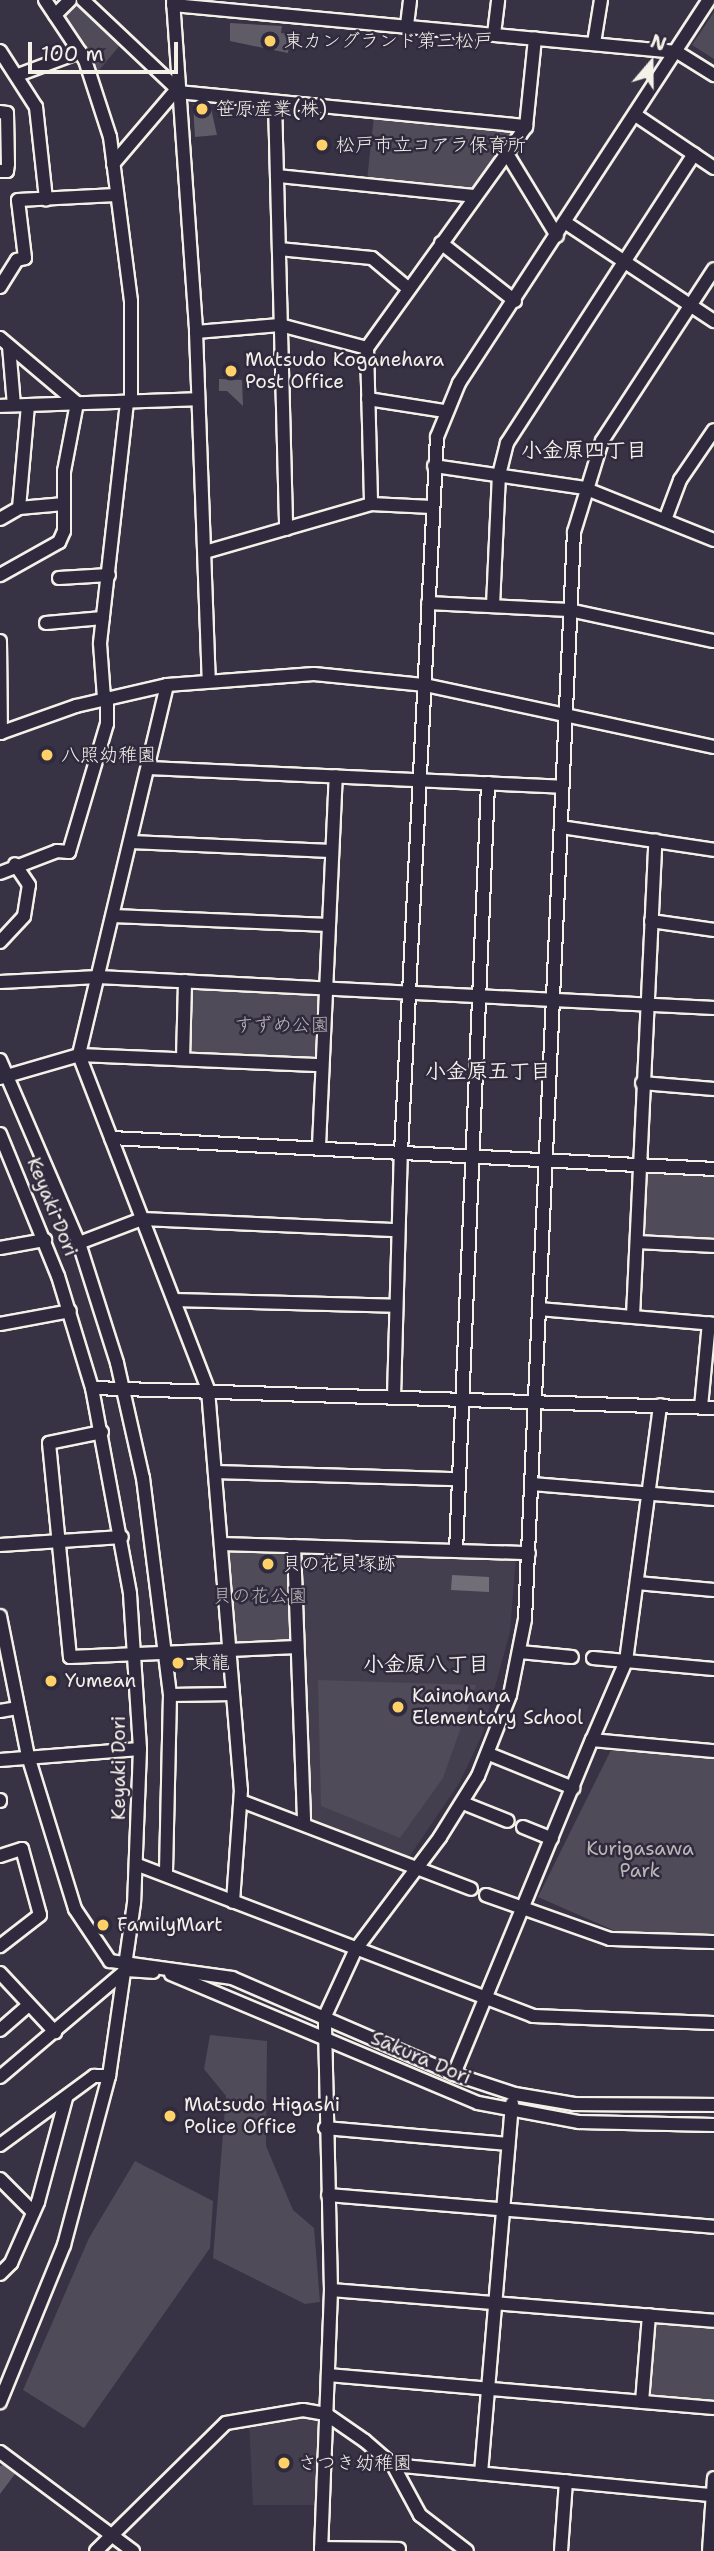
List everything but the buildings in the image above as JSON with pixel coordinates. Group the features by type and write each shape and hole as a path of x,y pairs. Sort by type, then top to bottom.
{"street":[{"path":"0,873 15,864 69,852 107,724 103,618 129,401 131,301 110,137 80,52 45,0"},
{"path":"55,15 70,0"},
{"path":"83,0 178,90 526,126"},
{"path":"407,25 410,0"},
{"path":"494,34 498,0"},
{"path":"593,43 601,0"},
{"path":"394,1397 401,1152 412,991 434,466 445,411 514,301 637,116 709,0"},
{"path":"209,679 196,332 173,2 249,5 407,25 677,52 714,75"},
{"path":"371,504 367,348 526,126 535,38"},
{"path":"0,51 39,117 46,199"},
{"path":"9,70 80,52"},
{"path":"113,164 178,90"},
{"path":"275,102 286,529"},
{"path":"0,112 7,113 8,164 7,171 0,171"},
{"path":"637,116 714,168"},
{"path":"506,152 557,236"},
{"path":"493,606 499,475 516,423 694,154"},
{"path":"278,176 475,196"},
{"path":"0,287 18,260 25,258 18,200 116,195"},
{"path":"566,223 714,321"},
{"path":"441,243 514,301"},
{"path":"279,249 372,258 409,289"},
{"path":"399,2549 321,2549 331,2290 322,2036 325,2016 356,1949 418,1868 463,1803 489,1754 520,1652 529,1553 548,1157 573,532 584,488 609,429 714,269"},
{"path":"196,332 280,325 367,348"},
{"path":"5,342 77,403"},
{"path":"5,342 21,405 19,508"},
{"path":"0,406 198,399"},
{"path":"368,399 445,411"},
{"path":"0,575 59,542 66,523 64,471 77,403"},
{"path":"665,520 680,480 714,430"},
{"path":"434,466 584,488 714,540"},
{"path":"0,519 19,508 64,504"},
{"path":"205,552 371,504 432,507"},
{"path":"59,578 109,575"},
{"path":"428,603 569,610 714,640"},
{"path":"46,623 103,618"},
{"path":"0,641 0,733 106,698 167,685 209,679 314,674 425,685 714,747"},
{"path":"167,685 79,1055 208,1390 241,1801 233,1902"},
{"path":"149,768 562,786"},
{"path":"319,1146 335,776"},
{"path":"456,1550 488,783"},
{"path":"561,827 714,850"},
{"path":"633,1317 655,841"},
{"path":"131,842 331,850"},
{"path":"0,942 24,916 29,886 15,864"},
{"path":"113,916 329,925"},
{"path":"651,921 714,930"},
{"path":"0,982 98,977 714,1007"},
{"path":"183,1059 185,981"},
{"path":"3,1077 79,1055 322,1065"},
{"path":"0,1060 3,1077 79,1243 123,1388 153,1537 170,1695 166,1875"},
{"path":"642,1083 714,1089"},
{"name":"Keyaki Dori","path":"0,1134 45,1240 70,1311 92,1388 122,1537 136,1652 140,1749 138,1865 109,2076 64,2245 0,2402"},
{"path":"111,1138 472,1153 714,1169"},
{"path":"79,1243 142,1219 398,1230"},
{"path":"0,1248 45,1240"},
{"path":"638,1242 714,1246"},
{"path":"174,1300 396,1306"},
{"path":"92,1388 708,1408 712,1323 539,1309"},
{"path":"0,1324 70,1311"},
{"path":"454,2074 626,1661 660,1405"},
{"path":"102,1432 48,1443 70,1657 166,1650 298,1647"},
{"path":"215,1472 458,1479"},
{"path":"532,1484 714,1499"},
{"path":"0,1545 122,1537"},
{"path":"221,1544 529,1553"},
{"path":"294,1546 304,1825"},
{"path":"637,1583 714,1590"},
{"path":"0,1616 3,1661 28,1756 75,1909 106,1957 126,1966 55,2032 0,2077"},
{"path":"520,1652 572,1657"},
{"path":"593,1658 714,1669"},
{"path":"170,1695 233,1694"},
{"path":"0,1711 17,1708"},
{"path":"593,1740 714,1751"},
{"path":"0,1760 140,1749"},
{"path":"489,1754 573,1788"},
{"path":"241,1801 471,1889"},
{"path":"463,1803 508,1821"},
{"path":"523,1827 552,1839"},
{"path":"0,1856 22,1849 40,1915 0,1945"},
{"path":"138,1865 485,1999 559,2021 714,2023"},
{"path":"486,1895 610,1939 714,1942"},
{"name":"Sakura Dori","path":"126,1966 232,1978 454,2074 515,2094 574,2104 714,2105"},
{"name":"Sakura Dori","path":"126,1966 195,1979 448,2092 510,2111 579,2122 714,2125"},
{"path":"0,1973 55,2032"},
{"path":"0,2030 29,2005"},
{"path":"0,2145 94,2076 109,2076"},
{"path":"481,2473 510,2111 515,2094"},
{"path":"0,2274 11,2263 33,2212 66,2098"},
{"path":"325,2128 508,2144"},
{"path":"0,2179 33,2212"},
{"path":"328,2195 714,2227"},
{"path":"331,2290 714,2321"},
{"path":"642,2402 649,2315"},
{"path":"328,2375 714,2408"},
{"path":"96,2551 226,2423 303,2410 326,2414 393,2465 420,2515 467,2551"},
{"path":"0,2452 133,2551"},
{"path":"393,2465 712,2495"},
{"path":"709,2551 714,2478"},
{"path":"561,2551 566,2481"}],"shaded area":[{"name":"Kainohana Elementary School","path":"301,1550 516,1557 510,1632 482,1735 460,1782 407,1860 310,1822"},
{"path":"452,1575 489,1577 489,1592 451,1590"},
{"name":"さつき幼稚園","path":"319,2417 315,2505 253,2505 249,2422"}],"green space":[{"path":"79,0 121,44 95,75 60,17 66,4"},
{"path":"714,12 714,59 692,45"},
{"path":"374,116 513,129 514,135 475,188 367,180"},
{"name":"すずめ公園","path":"192,987 318,992 318,1057 190,1055"},
{"path":"642,1165 714,1169 714,1242 639,1235"},
{"name":"貝の花公園","path":"229,1549 289,1552 290,1642 232,1642 225,1553"},
{"path":"318,1680 476,1685 443,1778 400,1838 321,1806"},
{"name":"Kurigasawa Park","path":"611,1750 714,1758 714,1935 622,1934 538,1897"},
{"path":"210,2035 267,2041 266,2146 293,2210 314,2228 320,2302 305,2304 213,2258 226,2096 204,2069"},
{"path":"135,2161 213,2201 210,2248 84,2428 23,2390 89,2238"},
{"path":"655,2320 714,2325 714,2404 648,2397"}],"place":[{"name":"東カングランド第三松戸","path":"270,41"},
{"name":"笹原産業(株)","path":"202,109"},
{"name":"松戸市立コアラ保育所","path":"322,145"},
{"name":"Matsudo Koganehara Post Office","path":"231,371"},
{"name":"八照幼稚園","path":"47,755"},
{"name":"貝の花貝塚跡","path":"268,1564"},
{"name":"東龍","path":"178,1663"},
{"name":"Yumean","path":"51,1681"},
{"name":"Kainohana Elementary School","path":"398,1707"},
{"name":"FamilyMart","path":"103,1925"},
{"name":"Matsudo Higashi Police Office","path":"170,2116"},
{"name":"さつき幼稚園","path":"284,2463"}],"district":[{"name":"小金原四丁目","path":"584,450"},
{"name":"小金原五丁目","path":"488,1071"},
{"name":"小金原八丁目","path":"426,1664"}]}
